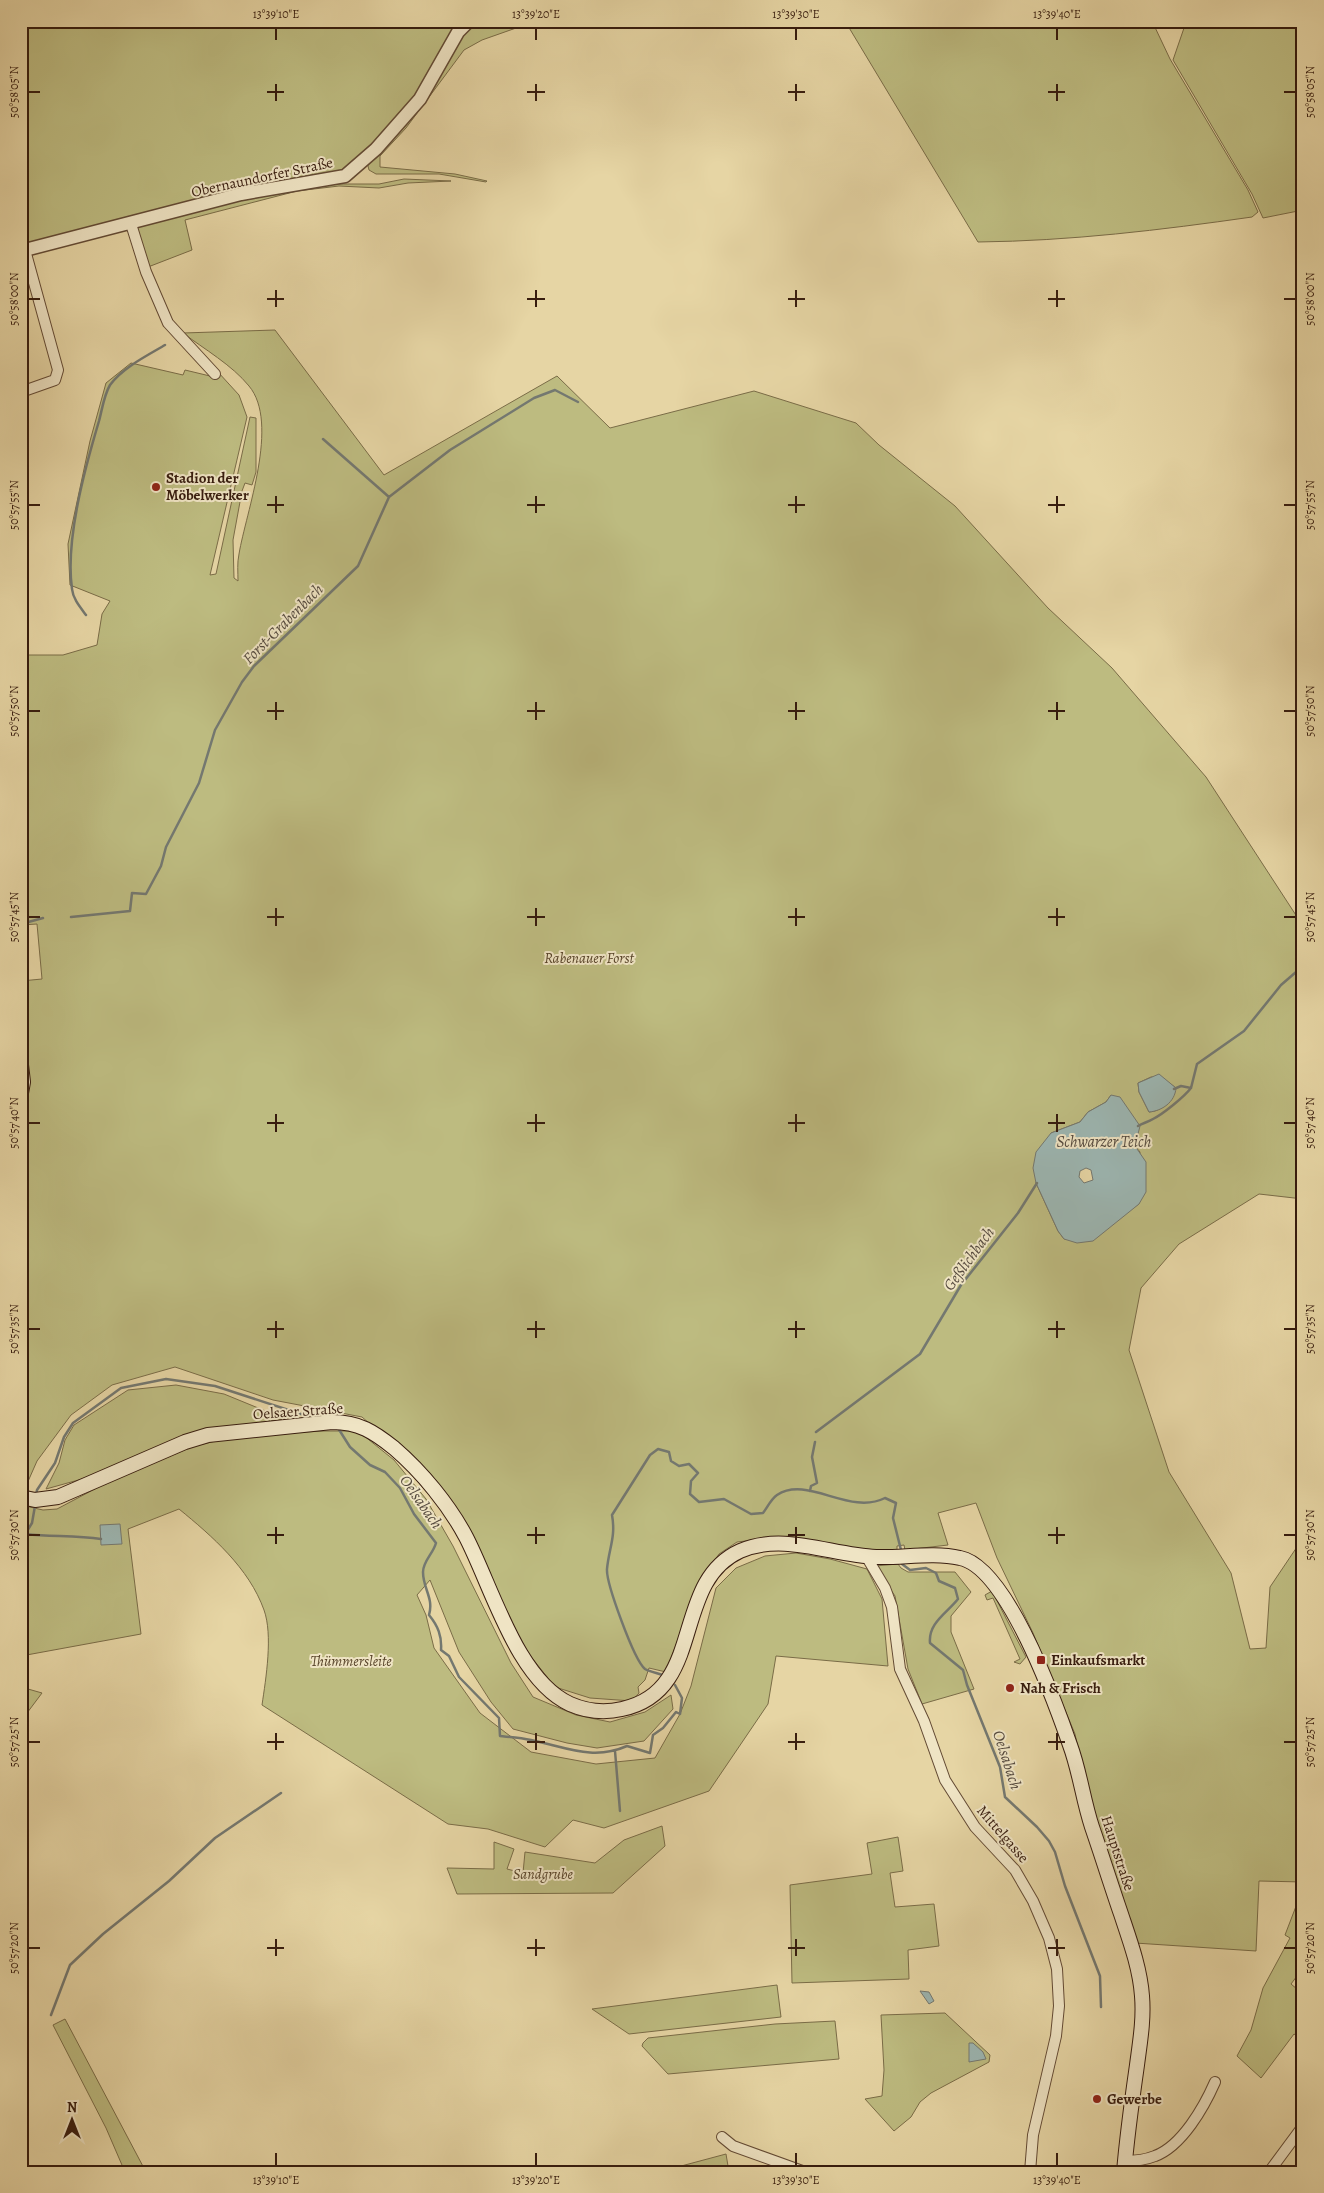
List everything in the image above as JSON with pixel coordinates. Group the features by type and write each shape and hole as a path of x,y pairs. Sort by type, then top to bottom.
{"main road":[{"path":"21,1065 23,1082 21,1093"},
{"name":"Oelsaer Straße","path":"30,1499 58,1497 185,1442 208,1435 338,1422 365,1427 383,1439 405,1458 451,1512 466,1538 523,1658 541,1684 569,1704 597,1711 628,1708 652,1696 669,1679"},
{"name":"Hauptstraße","path":"669,1679 681,1657 695,1604 707,1579 727,1558 758,1545 776,1543 866,1556 957,1557 969,1560 986,1572 1005,1596 1023,1633 1070,1744 1089,1818 1134,1953 1143,2005 1124,2166"}],"street":[{"name":"Obernaundorfer Straße","path":"23,251 241,194 345,176 376,148 420,99 458,32 468,21"},
{"path":"131,224 146,272 168,323 215,374"},
{"path":"21,392 55,380 58,370 23,251"},
{"name":"Mittelgasse","path":"866,1556 884,1588 892,1607 900,1669 924,1721 945,1780 952,1794 975,1827 1015,1870 1037,1910 1049,1938 1057,1970 1059,2006 1056,2036 1032,2135 1030,2172"},
{"name":"Hauptstraße","path":"1124,2166 1158,2156 1186,2130 1205,2104 1215,2082"},
{"path":"1269,2172 1303,2126"},
{"path":"722,2138 733,2146 804,2172"}],"green space":[{"path":"21,21 536,21 482,40 464,50 406,128 380,156 380,167 455,174 486,182 439,174 376,174 369,170 367,162 345,176 239,201 331,184 379,184 404,179 451,181 408,183 379,188 339,186 297,191 185,220 192,250 148,267 135,231 137,226 183,215 21,247"},
{"path":"845,21 1152,21 1170,59 1248,190 1258,212 1252,217 1150,230 1047,240 978,242"},
{"path":"1214,21 1303,21 1303,210 1263,218 1252,194 1173,60 1184,28 1211,27"},
{"name":"Rabenauer Forst","path":"275,330 384,475 557,376 610,428 754,391 856,423 879,445 955,506 1048,608 1112,668 1206,777 1303,926 1303,1199 1259,1194 1179,1244 1141,1288 1129,1350 1169,1472 1231,1573 1250,1649 1266,1648 1270,1587 1303,1538 1303,1882 1259,1881 1256,1951 1135,1943 1091,1810 1075,1734 1033,1633 997,1558 976,1503 938,1513 948,1545 905,1550 904,1545 897,1546 897,1550 845,1549 790,1536 737,1542 719,1554 698,1585 666,1672 649,1668 645,1680 638,1687 639,1693 632,1701 590,1698 555,1687 521,1644 416,1464 362,1417 273,1400 175,1367 112,1385 71,1415 37,1461 26,1486 21,1488 21,1105 23,1091 21,1081 21,981 42,979 37,924 21,925 21,655 63,655 97,645 102,614 110,601 70,585 68,544 90,441 106,383 131,363 183,375 185,370 210,376 218,372 239,395 247,417 210,575 216,574 250,417 256,418 256,472 252,485 245,483 242,491 233,540 234,578 238,581 238,557 258,468 261,444 262,422 258,402 242,378 183,333","holes":["1151,1077 1161,1077 1176,1088 1162,1107 1149,1112 1139,1092 1138,1083","1111,1095 1139,1135 1135,1146 1140,1152 1139,1204 1125,1213 1064,1239 1058,1231 1036,1183 1051,1133 1080,1122 1088,1112 1106,1102"]},
{"path":"176,1385 224,1394 285,1419 211,1429 82,1479 46,1489 59,1463 65,1440 74,1425 128,1390"},
{"name":"Thümmersleite","path":"358,1431 394,1460 426,1499 453,1546 511,1663 533,1697 576,1715 610,1722 645,1712 671,1695 673,1709 644,1741 597,1748 567,1743 513,1729 491,1702 459,1652 430,1580 417,1595 426,1615 434,1648 480,1713 531,1752 596,1764 655,1758 680,1714 691,1686 716,1588 736,1568 765,1556 796,1553 830,1559 867,1569 882,1599 888,1666 776,1656 768,1704 709,1791 604,1828 573,1820 545,1847 488,1829 448,1824 262,1705 267,1670 268,1644 267,1620 264,1610 249,1580 239,1567 204,1530 179,1509 128,1529 141,1634 21,1656 21,1505 43,1510 57,1509 108,1482 194,1446 242,1435"},
{"path":"898,1564 908,1572 955,1572 971,1592 951,1616 951,1632 974,1689 922,1704 908,1669 895,1596 875,1566"},
{"path":"992,1591 1026,1657 1020,1664 1014,1662 1020,1659 993,1598 987,1600 985,1595"},
{"path":"21,1687 42,1693 21,1721"},
{"name":"Sandgrube","path":"662,1826 665,1846 613,1893 457,1894 447,1868 494,1869 494,1842 514,1849 507,1869 523,1873 525,1852 595,1863 624,1840"},
{"path":"898,1837 903,1871 890,1873 895,1907 934,1904 939,1946 908,1950 909,1979 792,1983 790,1885 872,1874 867,1843"},
{"path":"1303,1888 1303,1968 1291,1984 1303,1994 1303,2040 1294,2034 1261,2078 1237,2056 1251,2030 1263,1988 1290,1938 1285,1935"},
{"path":"777,1985 781,2017 629,2034 592,2009"},
{"path":"945,2013 990,2055 989,2062 931,2093 920,2102 911,2117 894,2131 865,2099 882,2096 884,2070 881,2015"},
{"path":"65,2019 146,2172 125,2172 106,2128 53,2025"},
{"path":"835,2021 839,2059 668,2074 642,2046 648,2038 775,2024"},
{"path":"726,2154 729,2172 662,2172 670,2169"}],"water":[{"path":"1159,1074 1176,1088 1175,1093 1173,1098 1163,1108 1149,1112 1139,1092 1138,1083"},
{"name":"Schwarzer Teich","path":"1111,1095 1120,1097 1140,1126 1135,1146 1146,1162 1146,1192 1139,1204 1093,1241 1077,1243 1064,1239 1058,1231 1036,1183 1033,1168 1036,1152 1051,1133 1080,1122 1088,1112 1106,1102","holes":["1086,1168 1091,1170 1093,1180 1084,1183 1079,1177 1080,1171"]},
{"path":"120,1524 122,1544 101,1545 100,1525"},
{"path":"920,1991 929,1992 934,2001 929,2004"},
{"path":"969,2043 973,2043 983,2052 986,2059 969,2062"}],"waterway":[{"path":"86,615 77,603 73,593 71,549 82,482 105,398 110,385 121,373 165,345"},
{"name":"Forst-Grabenbach","path":"71,917 130,911 132,893 146,894 161,866 166,847 199,783 215,730 242,682 254,666 358,566 389,497 450,450 534,398 555,390 578,402"},
{"path":"323,439 389,497"},
{"name":"Forst-Grabenbach","path":"21,924 43,918"},
{"name":"Geßlichbach","path":"1174,1089 1181,1086 1191,1088 1197,1064 1244,1031 1281,985 1303,966"},
{"path":"1138,1126 1162,1113 1191,1088"},
{"name":"Geßlichbach","path":"816,1432 920,1354 961,1285 1018,1213 1037,1183"},
{"name":"Oelsabach","path":"36,1495 37,1490 55,1463 64,1437 73,1423 121,1388 166,1379 215,1386 304,1415 335,1415 336,1418"},
{"name":"Oelsabach","path":"338,1428 350,1447 370,1465 385,1472 400,1488 414,1514 436,1543 423,1568 423,1578 430,1604 429,1615 439,1631 441,1650 449,1656 459,1677 499,1718 500,1736 531,1740 591,1753 615,1750 627,1746 650,1753 653,1735 663,1728 676,1712 680,1714 682,1698 675,1685"},
{"path":"810,1491 811,1486 817,1483 812,1457 815,1442"},
{"name":"Oelsabach","path":"663,1675 645,1669 634,1652 611,1589 607,1569 613,1536 612,1515 650,1455 658,1449 669,1452 671,1461 679,1466 689,1464 698,1473 691,1481 690,1494 699,1502 724,1499 751,1514 763,1513 777,1495 789,1490 815,1492 857,1502 871,1502 885,1498 896,1503 893,1518 901,1550"},
{"name":"Oelsabach","path":"21,1541 32,1523 35,1506"},
{"path":"26,1534 101,1539"},
{"name":"Oelsabach","path":"902,1564 910,1570 926,1568 936,1573 939,1581 955,1588 958,1599 935,1624 930,1636 930,1643 963,1670 967,1685 1000,1767 1005,1797 1037,1827 1049,1841 1055,1852 1065,1886 1100,1976 1101,2007"},
{"path":"615,1751 620,1811"},
{"path":"51,2015 70,1965 103,1934 169,1881 215,1838 281,1793"}],"place":[{"name":"Stadion der Möbelwerker","path":"156,487"},
{"name":"Einkaufsmarkt","path":"1041,1660"},
{"name":"Nah & Frisch","path":"1010,1688"},
{"name":"Gewerbe","path":"1097,2099"}]}
